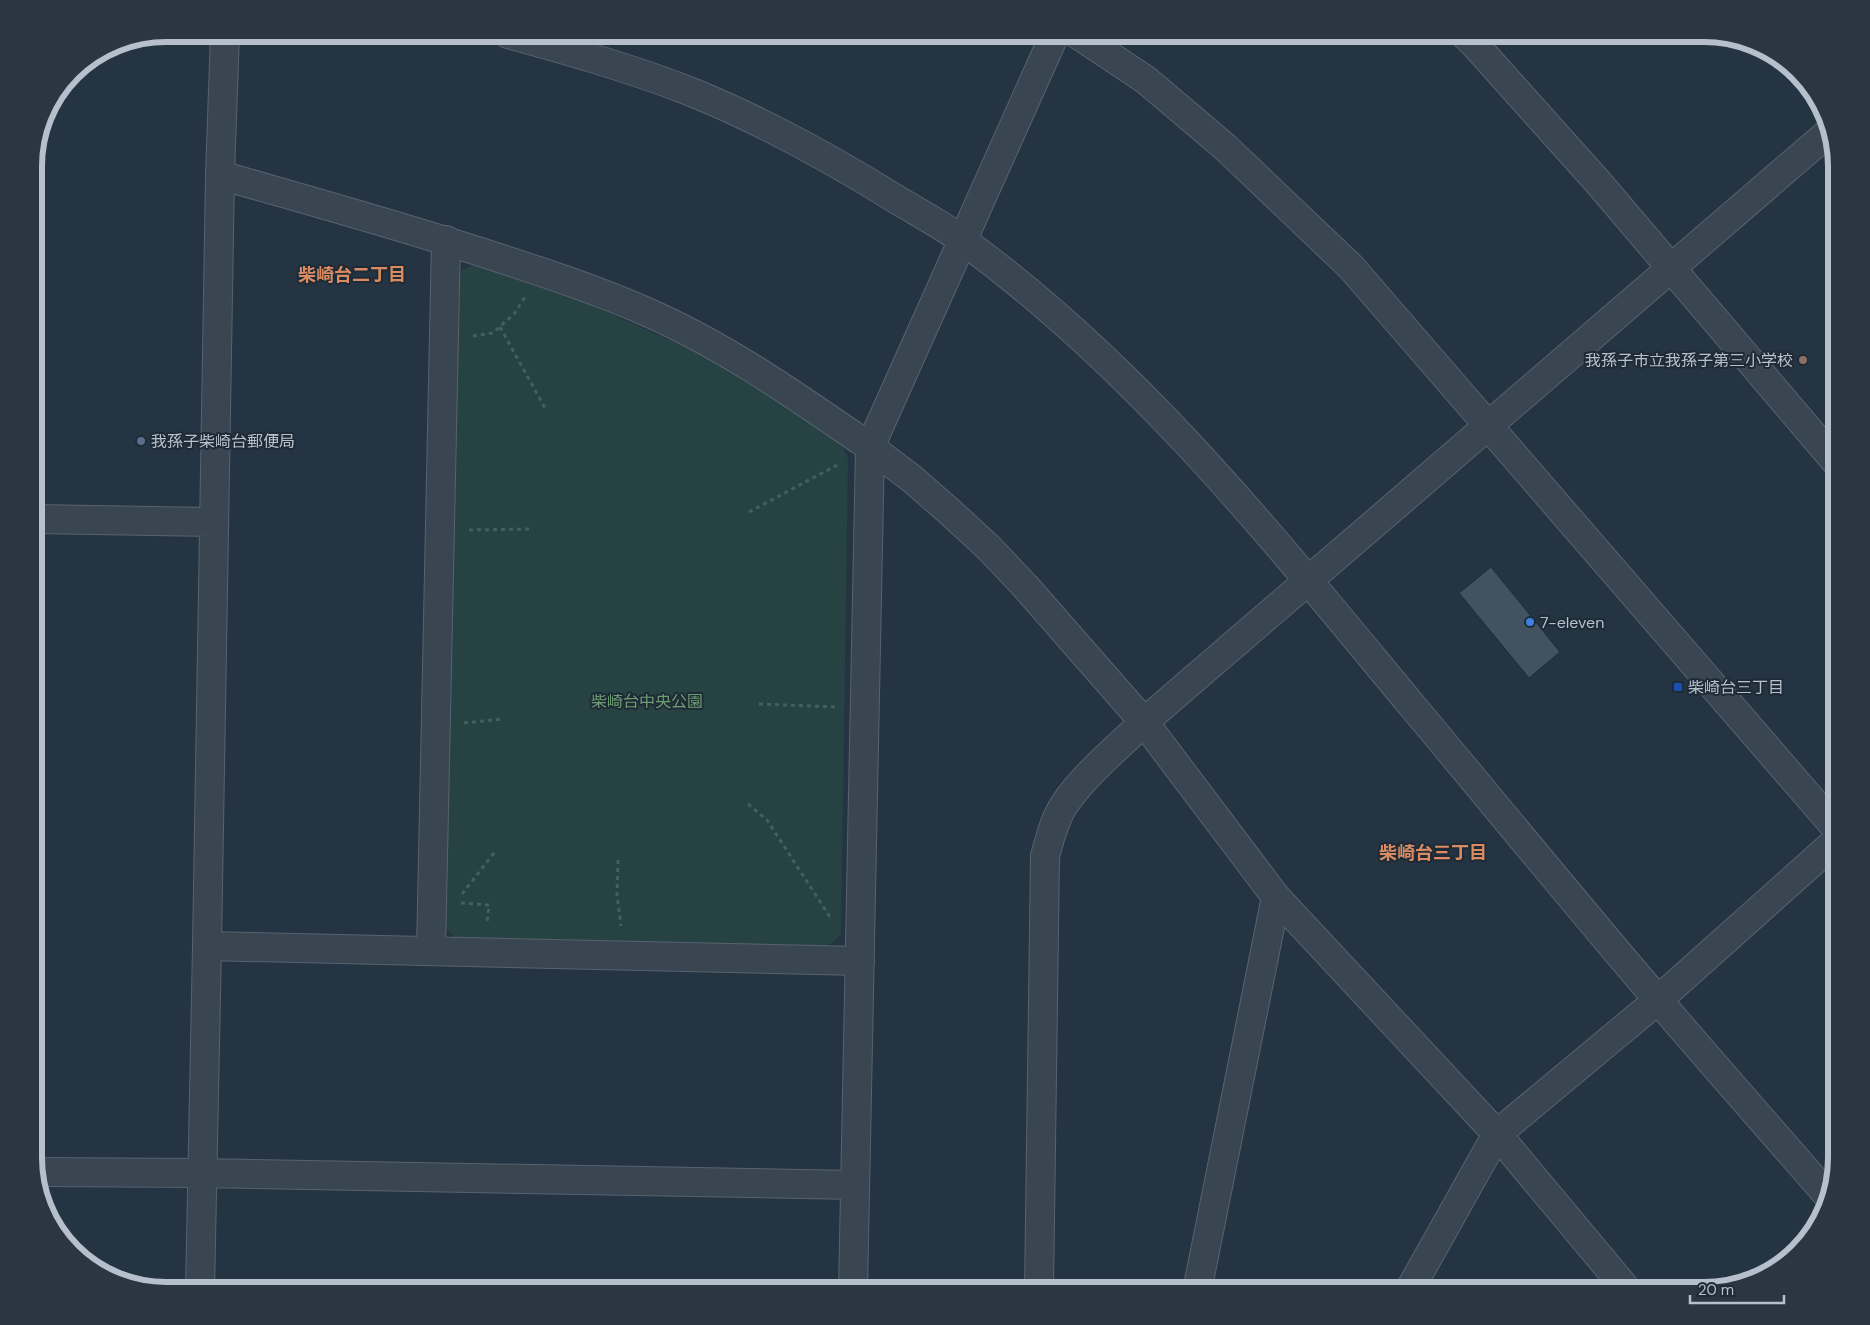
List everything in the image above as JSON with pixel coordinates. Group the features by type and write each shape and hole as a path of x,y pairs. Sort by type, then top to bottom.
{"street":[{"path":"853,1282 870,447 1051,42"},
{"path":"1090,42 1146,80 1225,147 1351,267 1828,819"},
{"path":"1471,42 1597,181 1828,453"},
{"path":"200,1282 208,946 213,522 225,43"},
{"path":"538,43 637,72 693,93 774,130 857,175 962,240 1049,309 1099,353 1163,416 1309,582 1658,1000 1823,1190"},
{"path":"1039,1282 1045,856 1063,807 1076,788 1144,722 1309,582 1824,137"},
{"path":"220,175 446,240 592,288 649,312 709,342 812,407 911,478 988,547 1025,586 1144,722 1276,897 1497,1134 1614,1282"},
{"path":"432,951 446,240"},
{"path":"43,519 213,522"},
{"path":"1414,1282 1497,1134 1658,1000 1828,848"},
{"path":"1200,1282 1276,897"},
{"path":"208,946 860,961"},
{"path":"44,1172 202,1173 856,1185"}],"path":[{"path":"444,340 493,333 514,314 541,271"},
{"path":"500,328 545,408"},
{"path":"748,512 796,489 870,447"},
{"path":"441,531 528,529"},
{"path":"759,704 865,708"},
{"path":"458,723 502,719"},
{"path":"748,804 767,820 832,920"},
{"path":"486,953 488,904 455,903 494,853"},
{"path":"618,860 617,895 625,956"}],"green space":[{"name":"柴崎台中央公園","path":"473,264 586,303 699,353 805,417 841,444 848,458 841,935 828,946 455,938 445,927 460,272"}],"building":[{"path":"1491,567 1560,652 1529,678 1459,593"}],"place":[{"name":"我孫子市立我孫子第三小学校","path":"1803,360"},
{"name":"我孫子柴崎台郵便局","path":"141,441"},
{"name":"7-eleven","path":"1530,622"},
{"name":"柴崎台三丁目","path":"1678,687"}],"district":[{"name":"柴崎台二丁目","path":"352,275"},
{"name":"柴崎台三丁目","path":"1433,853"}]}
